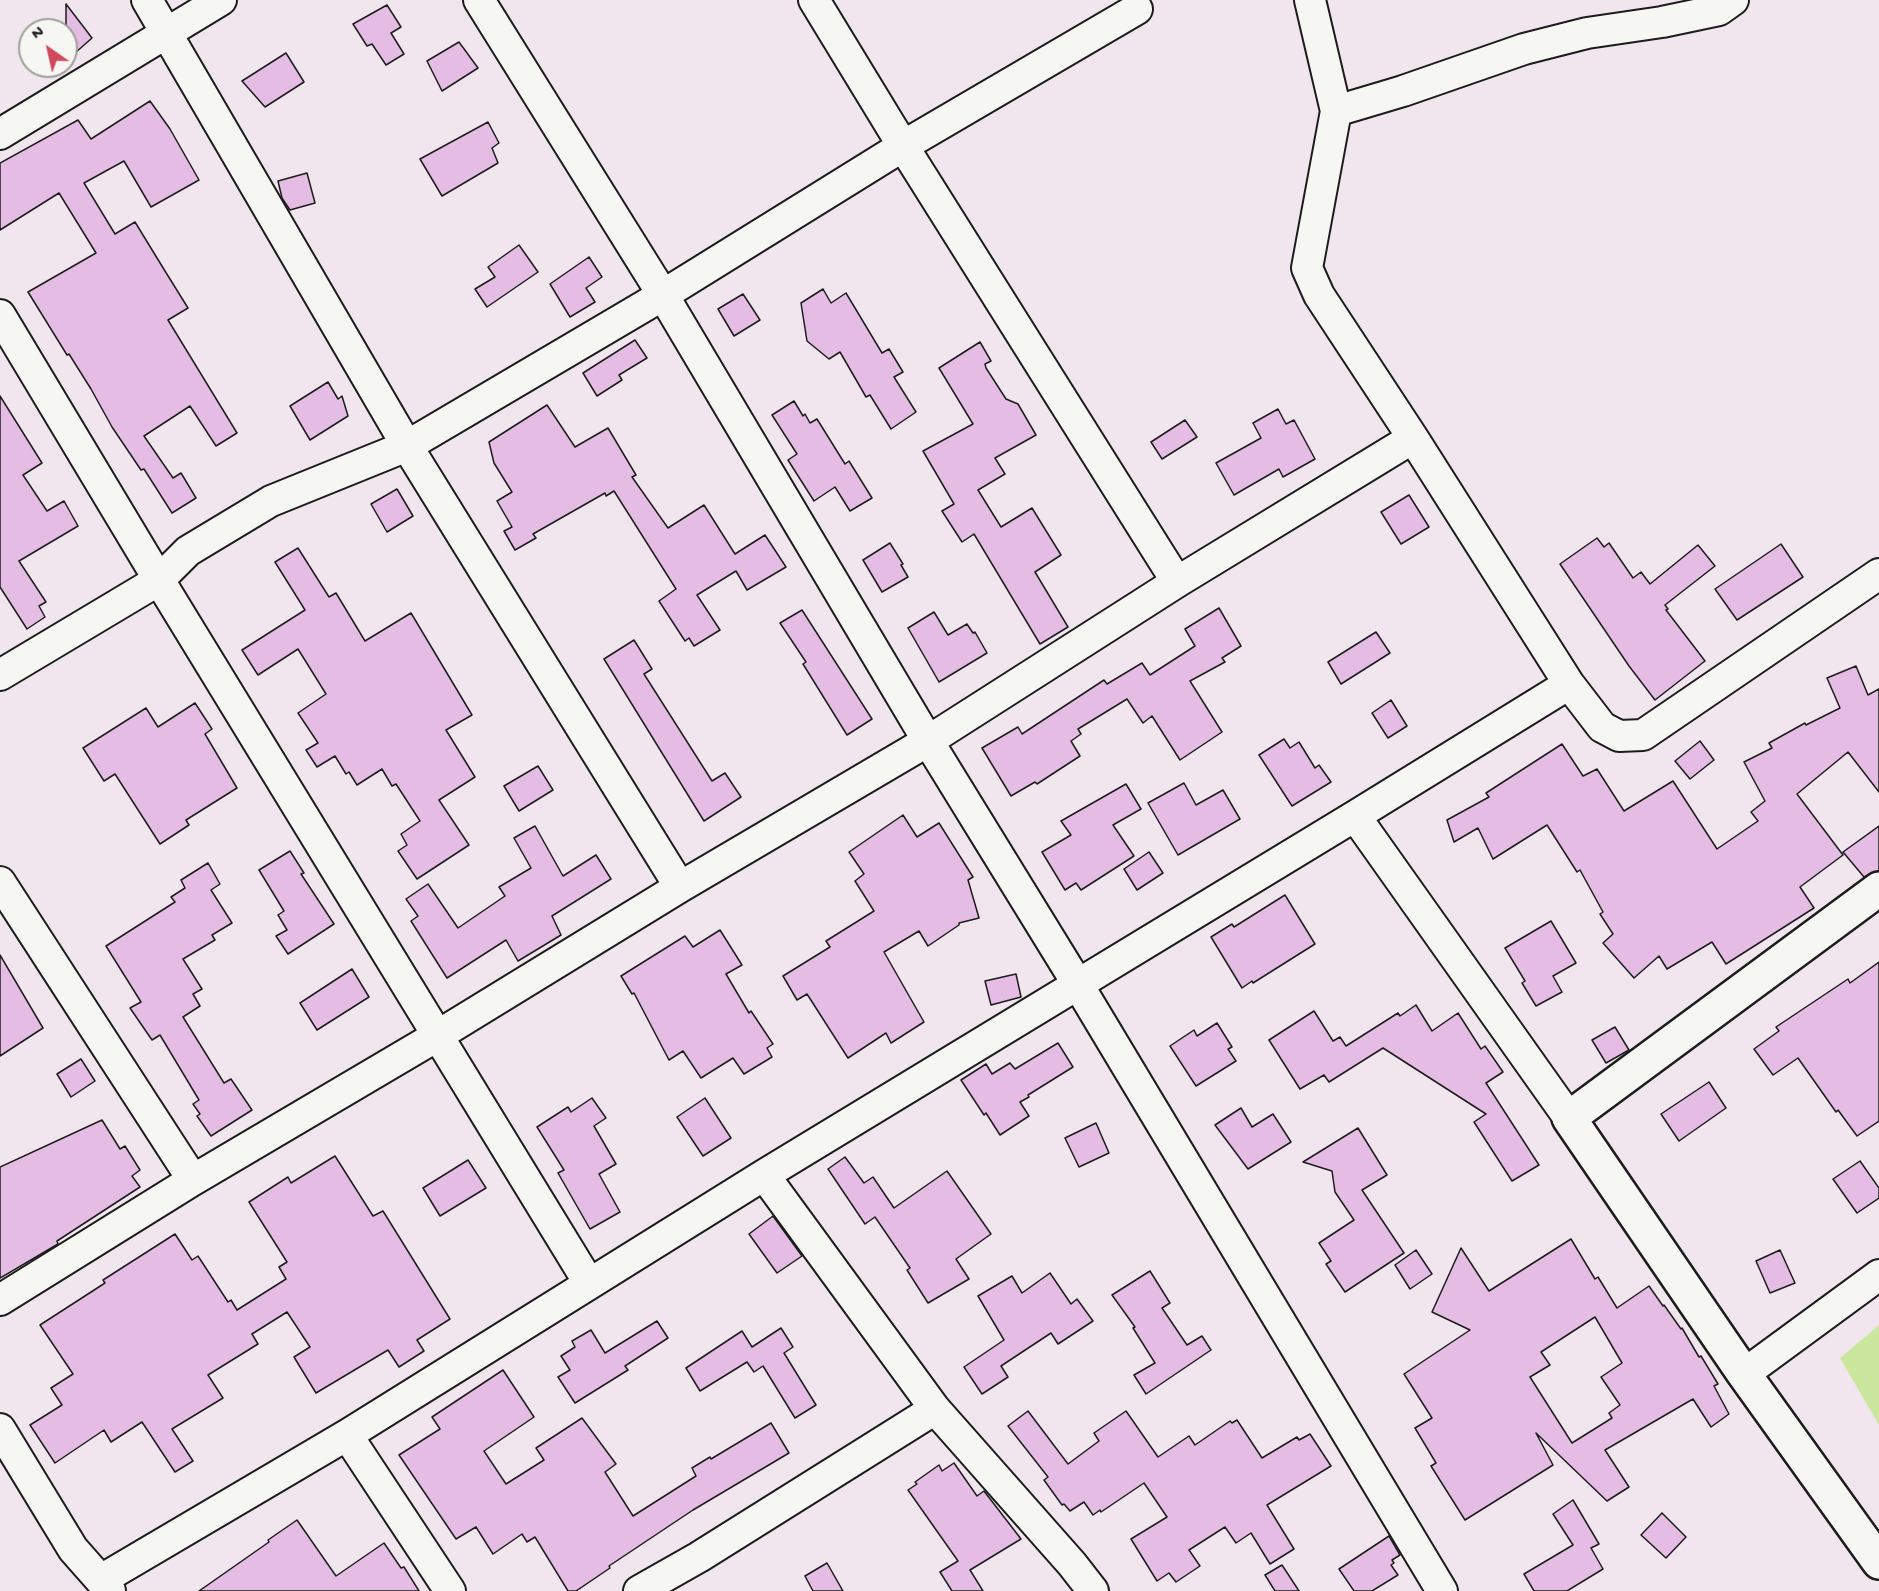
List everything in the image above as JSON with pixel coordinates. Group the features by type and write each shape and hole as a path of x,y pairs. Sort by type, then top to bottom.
{"street":[{"path":"147,0 407,446 680,886"},
{"path":"0,134 221,0"},
{"path":"479,0 663,295 928,741 1077,983 1443,1591"},
{"path":"814,0 1177,582"},
{"path":"1310,0 1336,111 1307,268 1319,295 1569,684 1602,727 1619,736 1643,735 1879,574"},
{"path":"1336,111 1403,91 1524,49 1587,33 1662,22 1719,10 1732,0"},
{"path":"0,675 159,580 188,550 271,501 407,446 663,295 903,146 1137,9"},
{"path":"0,315 589,1284"},
{"path":"0,1299 193,1180 437,1036 680,886 928,741 1177,582 1413,438"},
{"path":"0,1429 73,1549 105,1586 764,1175 1569,684"},
{"path":"1355,816 1569,1118 1744,1374 1879,1562"},
{"path":"0,882 193,1180"},
{"path":"1569,1118 1879,889"},
{"path":"764,1175 935,1409 1072,1564 1093,1591"},
{"path":"1744,1374 1879,1275"},
{"path":"639,1591 699,1557 935,1409"},
{"path":"347,1435 450,1591"}],"green space":[{"path":"1879,1325 1879,1425 1840,1358"}],"building":[{"path":"66,4 77,18 66,18"},
{"path":"387,5 401,27 391,33 404,54 386,65 372,44 367,46 353,24"},
{"path":"78,20 92,38 78,50"},
{"path":"459,42 478,68 442,91 427,61"},
{"path":"286,53 304,82 265,107 242,81"},
{"path":"150,101 170,129 199,180 151,207 124,161 84,183 115,234 135,222 188,308 168,320 237,433 216,446 190,406 144,436 173,478 181,473 196,498 172,513 144,469 141,470 112,427 91,389 28,292 96,253 59,193 0,230 0,163 78,120 91,139"},
{"path":"488,122 499,143 492,148 498,163 442,196 420,159"},
{"path":"307,173 315,203 290,210 282,198 278,181"},
{"path":"519,245 538,272 487,307 475,289 495,277 488,267"},
{"path":"589,257 602,277 586,288 595,302 570,317 550,284"},
{"path":"823,289 831,303 846,293 882,353 889,349 903,372 894,377 916,412 891,429 870,395 866,397 840,352 829,359 807,341 801,303"},
{"path":"743,294 760,320 734,336 718,309"},
{"path":"635,340 647,358 619,375 622,380 597,396 583,373"},
{"path":"980,342 991,361 985,364 986,368 1006,399 1018,404 1036,435 995,458 1005,474 978,490 1001,527 1032,508 1061,555 1035,572 1068,627 1040,644 974,534 962,542 942,511 954,504 923,451 973,424 939,368"},
{"path":"328,382 338,399 342,396 348,416 310,440 290,406"},
{"path":"0,396 42,463 23,475 47,511 64,501 78,526 19,561 46,602 39,606 45,617 27,629 0,587"},
{"path":"794,401 810,423 817,419 845,464 849,461 872,498 850,511 835,487 814,501 788,460 797,454 772,415"},
{"path":"547,405 575,447 608,428 636,475 632,477 668,528 704,505 735,554 765,535 786,567 747,590 736,571 697,595 720,630 694,646 689,638 685,641 659,601 676,589 614,491 606,496 605,493 533,534 536,538 515,550 504,531 512,527 497,501 512,492 494,463 489,442"},
{"path":"1278,409 1286,424 1294,420 1315,459 1283,477 1279,469 1234,495 1216,463 1261,438 1253,423"},
{"path":"1185,420 1197,437 1162,459 1151,442"},
{"path":"397,489 413,516 387,532 371,504"},
{"path":"1409,495 1429,527 1401,544 1381,512"},
{"path":"1597,538 1604,547 1609,543 1633,578 1641,572 1650,584 1698,545 1715,566 1665,605 1668,609 1666,610 1705,661 1655,700 1629,666 1560,564"},
{"path":"890,543 908,577 882,592 863,560"},
{"path":"1781,544 1803,577 1737,620 1715,589"},
{"path":"298,548 329,597 336,593 365,641 411,613 472,715 446,730 475,777 439,800 469,845 417,879 398,851 407,845 401,834 420,821 396,784 392,786 382,769 357,785 349,772 346,774 335,756 317,767 306,750 318,743 298,713 326,694 298,649 258,675 242,650 305,610 275,562"},
{"path":"1219,608 1241,646 1222,658 1225,662 1190,681 1222,732 1180,760 1152,716 1143,723 1127,699 1078,729 1081,734 1071,741 1080,756 1037,784 1035,782 1011,796 982,748 1018,727 1022,734 1104,680 1107,684 1142,663 1150,675 1195,646 1185,629"},
{"path":"802,610 872,719 847,735 803,664 806,662 780,623"},
{"path":"934,612 948,635 967,624 973,633 975,632 987,653 939,682 908,628"},
{"path":"1376,632 1390,653 1341,684 1328,662"},
{"path":"634,640 652,669 644,674 712,781 725,773 741,797 704,821 604,659"},
{"path":"1856,666 1868,695 1879,689 1879,792 1848,752 1797,794 1843,855 1800,887 1814,908 1726,964 1712,942 1667,969 1659,956 1634,978 1603,943 1613,934 1600,914 1603,912 1580,870 1577,872 1547,825 1493,859 1478,828 1454,842 1447,820 1489,797 1486,793 1562,744 1583,776 1597,769 1624,811 1673,781 1717,849 1758,821 1751,812 1765,801 1744,762 1772,748 1769,743 1805,723 1806,725 1840,708 1827,678"},
{"path":"1391,700 1407,726 1388,738 1372,713"},
{"path":"195,703 212,729 205,734 237,788 186,820 189,825 160,844 115,774 104,781 83,748 146,708 158,727"},
{"path":"1284,739 1290,748 1299,742 1315,768 1319,765 1331,782 1292,806 1259,755"},
{"path":"1700,741 1714,760 1690,779 1675,761"},
{"path":"538,766 553,790 519,811 504,786"},
{"path":"1184,783 1196,805 1223,790 1240,819 1178,855 1148,803"},
{"path":"1126,784 1141,809 1113,825 1134,856 1081,890 1076,883 1065,890 1042,852 1071,835 1061,821"},
{"path":"903,815 917,837 939,823 973,877 968,880 979,918 959,923 928,946 919,931 884,952 924,1022 891,1043 886,1033 848,1058 807,994 797,1000 783,976 830,947 826,941 874,911 855,881 864,874 849,852"},
{"path":"535,826 563,876 596,855 611,879 552,916 561,935 518,961 506,940 447,978 411,921 418,916 406,899 428,884 458,928 505,896 499,887 531,868 514,838"},
{"path":"1879,826 1879,871 1864,877 1843,852"},
{"path":"290,851 304,873 301,874 334,924 288,954 276,936 287,930 278,915 284,911 259,870"},
{"path":"1149,852 1163,873 1137,890 1124,869"},
{"path":"208,863 220,884 211,890 232,923 212,935 215,940 183,959 202,989 193,994 200,1006 183,1017 224,1083 231,1079 252,1110 211,1136 197,1116 200,1114 193,1104 199,1100 160,1035 152,1040 130,1008 141,1002 106,946 175,902 171,897 185,888 181,880"},
{"path":"1285,895 1315,944 1242,988 1211,937 1232,924 1234,927"},
{"path":"1551,921 1576,963 1553,976 1562,992 1536,1006 1522,983 1525,981 1505,948"},
{"path":"720,930 742,965 726,974 749,1013 751,1011 773,1044 767,1048 772,1057 744,1074 733,1058 701,1078 683,1051 669,1060 634,993 632,994 621,976 685,936 693,947"},
{"path":"0,955 43,1028 0,1056"},
{"path":"1879,962 1879,1121 1857,1136 1838,1110 1836,1112 1798,1058 1773,1075 1754,1049 1779,1031 1776,1027 1848,979 1850,983"},
{"path":"352,969 369,997 317,1030 300,1003"},
{"path":"1016,974 1021,997 991,1005 985,981"},
{"path":"1416,1005 1432,1031 1458,1013 1481,1049 1485,1046 1503,1072 1486,1083 1539,1165 1512,1181 1474,1122 1486,1114 1383,1048 1329,1082 1324,1075 1300,1089 1269,1040 1314,1011 1333,1041 1340,1037 1346,1046 1398,1013 1400,1016"},
{"path":"1217,1023 1232,1047 1228,1049 1236,1061 1196,1086 1170,1046 1194,1030 1197,1036"},
{"path":"1615,1027 1629,1050 1606,1063 1592,1040"},
{"path":"1058,1043 1073,1067 1020,1102 1029,1116 1000,1135 961,1080 986,1064 992,1074 1010,1063 1015,1069"},
{"path":"81,1059 95,1081 71,1097 57,1074"},
{"path":"1709,1082 1726,1108 1679,1141 1661,1114"},
{"path":"592,1098 606,1118 594,1126 616,1164 599,1174 620,1212 590,1229 558,1173 564,1170 537,1127 568,1107 571,1112"},
{"path":"705,1098 731,1138 703,1156 677,1117"},
{"path":"1241,1108 1252,1127 1273,1114 1291,1142 1248,1169 1215,1125"},
{"path":"102,1120 120,1149 125,1146 140,1170 132,1176 140,1187 57,1241 58,1244 0,1278 0,1167"},
{"path":"1096,1123 1109,1153 1079,1167 1065,1138"},
{"path":"1358,1128 1387,1175 1362,1190 1404,1253 1345,1292 1326,1264 1331,1261 1319,1243 1354,1220 1335,1192 1332,1171 1303,1162"},
{"path":"335,1156 373,1216 383,1211 450,1319 417,1340 424,1351 399,1367 388,1350 316,1393 294,1357 310,1347 287,1312 252,1334 258,1344 208,1375 223,1398 172,1429 193,1461 175,1472 142,1422 111,1442 104,1430 55,1463 30,1425 62,1405 51,1388 73,1374 40,1325 105,1283 103,1280 175,1234 192,1260 198,1256 228,1302 231,1300 237,1310 286,1279 279,1267 287,1262 249,1202 288,1177 291,1183"},
{"path":"845,1157 864,1183 873,1177 894,1208 947,1171 991,1234 956,1259 969,1279 928,1303 907,1270 910,1268 875,1217 865,1224 828,1169"},
{"path":"468,1160 486,1188 440,1216 423,1188"},
{"path":"1860,1161 1879,1188 1879,1198 1857,1213 1833,1179"},
{"path":"773,1216 802,1256 777,1273 749,1234"},
{"path":"1571,1239 1595,1279 1598,1277 1617,1308 1649,1286 1682,1328 1699,1357 1701,1356 1718,1384 1714,1386 1729,1414 1711,1427 1693,1399 1605,1450 1629,1487 1607,1501 1536,1433 1553,1465 1465,1520 1431,1466 1436,1463 1415,1428 1432,1418 1404,1374 1470,1330 1432,1312 1461,1248 1489,1291","holes":["1595,1317 1622,1363 1601,1377 1620,1405 1609,1413 1612,1418 1572,1443 1530,1377 1550,1365 1541,1352"]},
{"path":"1416,1250 1432,1274 1410,1289 1395,1265"},
{"path":"1780,1250 1795,1283 1770,1293 1756,1261"},
{"path":"1150,1271 1170,1303 1162,1308 1187,1345 1202,1336 1211,1350 1146,1394 1134,1375 1155,1363 1133,1328 1135,1327 1112,1295"},
{"path":"1050,1273 1071,1304 1077,1299 1093,1321 1058,1344 1051,1333 1001,1366 1008,1377 982,1394 964,1367 1004,1340 978,1296 1012,1276 1022,1293"},
{"path":"657,1321 668,1338 625,1366 628,1370 575,1403 558,1377 570,1370 561,1356 575,1347 572,1341 591,1330 605,1353"},
{"path":"781,1328 793,1347 784,1353 816,1405 795,1418 763,1366 754,1372 747,1362 700,1391 686,1368 742,1331 752,1347"},
{"path":"503,1370 534,1417 484,1451 506,1484 544,1460 536,1448 582,1418 616,1464 605,1472 633,1516 696,1476 692,1468 771,1423 789,1453 693,1510 576,1591 568,1591 535,1537 527,1542 522,1534 493,1554 476,1527 456,1539 399,1455 440,1429 432,1417"},
{"path":"1028,1411 1068,1464 1099,1441 1094,1433 1126,1411 1158,1457 1189,1436 1195,1445 1230,1421 1232,1423 1237,1420 1262,1458 1297,1437 1299,1440 1310,1434 1331,1466 1267,1505 1294,1549 1270,1564 1251,1533 1236,1543 1225,1527 1189,1550 1200,1566 1176,1582 1169,1573 1157,1581 1131,1539 1167,1517 1144,1483 1101,1512 1100,1510 1093,1515 1084,1502 1070,1511 1064,1504 1062,1505 1044,1480 1048,1477 1008,1426"},
{"path":"954,1463 977,1496 984,1491 1021,1539 970,1570 983,1591 952,1591 940,1572 958,1561 908,1490 917,1484 915,1482 939,1465 942,1471"},
{"path":"1573,1500 1599,1544 1591,1548 1603,1569 1567,1591 1534,1591 1524,1574 1573,1545 1553,1514"},
{"path":"1662,1513 1686,1537 1666,1558 1641,1535"},
{"path":"297,1520 336,1576 384,1543 401,1568 404,1567 419,1591 199,1591"},
{"path":"1389,1536 1400,1555 1392,1560 1394,1563 1391,1565 1398,1575 1372,1591 1354,1591 1339,1569"},
{"path":"827,1563 843,1591 813,1591 805,1576"},
{"path":"1282,1565 1299,1591 1275,1591 1265,1575"}]}
